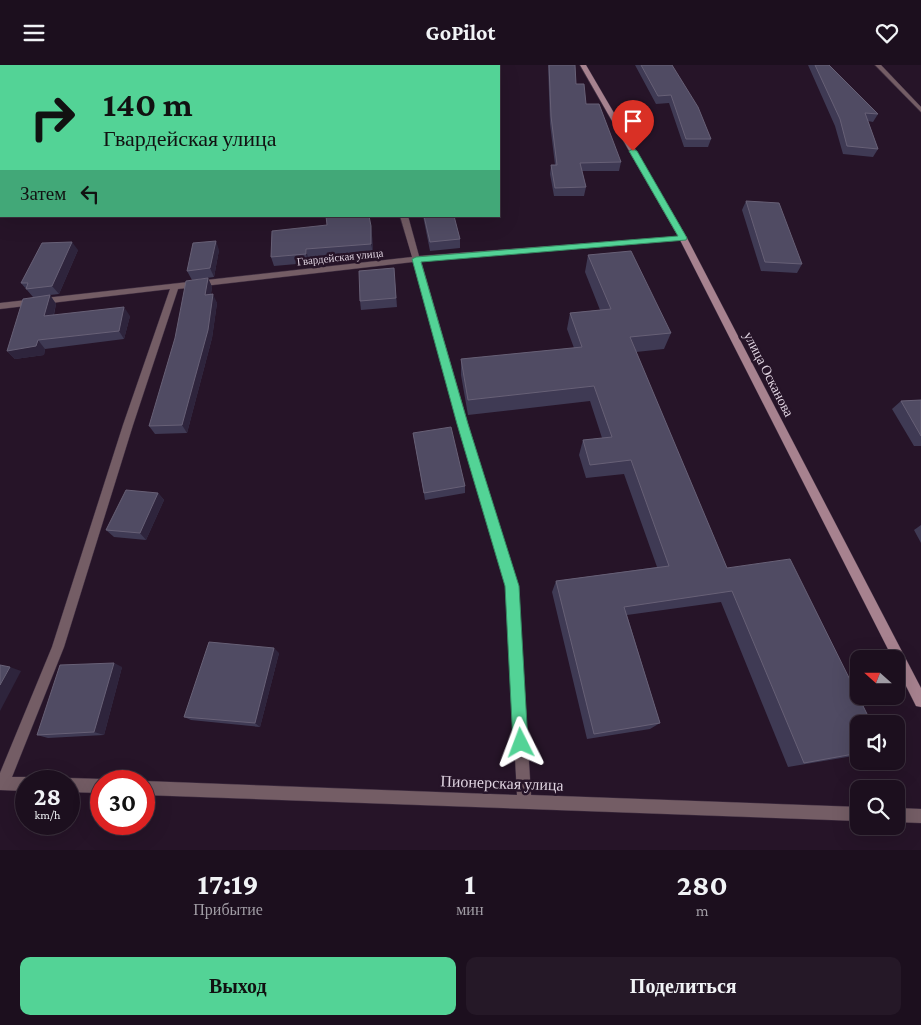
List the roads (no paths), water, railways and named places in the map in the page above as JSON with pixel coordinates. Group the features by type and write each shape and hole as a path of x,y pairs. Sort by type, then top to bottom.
{"main road":[{"name":"улица Осканова","path":"583,65 683,238 921,701"}],"street":[{"path":"878,65 921,110"},
{"path":"404,217 463,424 512,586 524,802"},
{"name":"Гвардейская улица","path":"0,306 416,259 683,238"},
{"path":"15,784 2,783 58,647 128,425 175,286"},
{"name":"Пионерская улица","path":"155,788 850,813"},
{"path":"905,815 921,816"}]}
